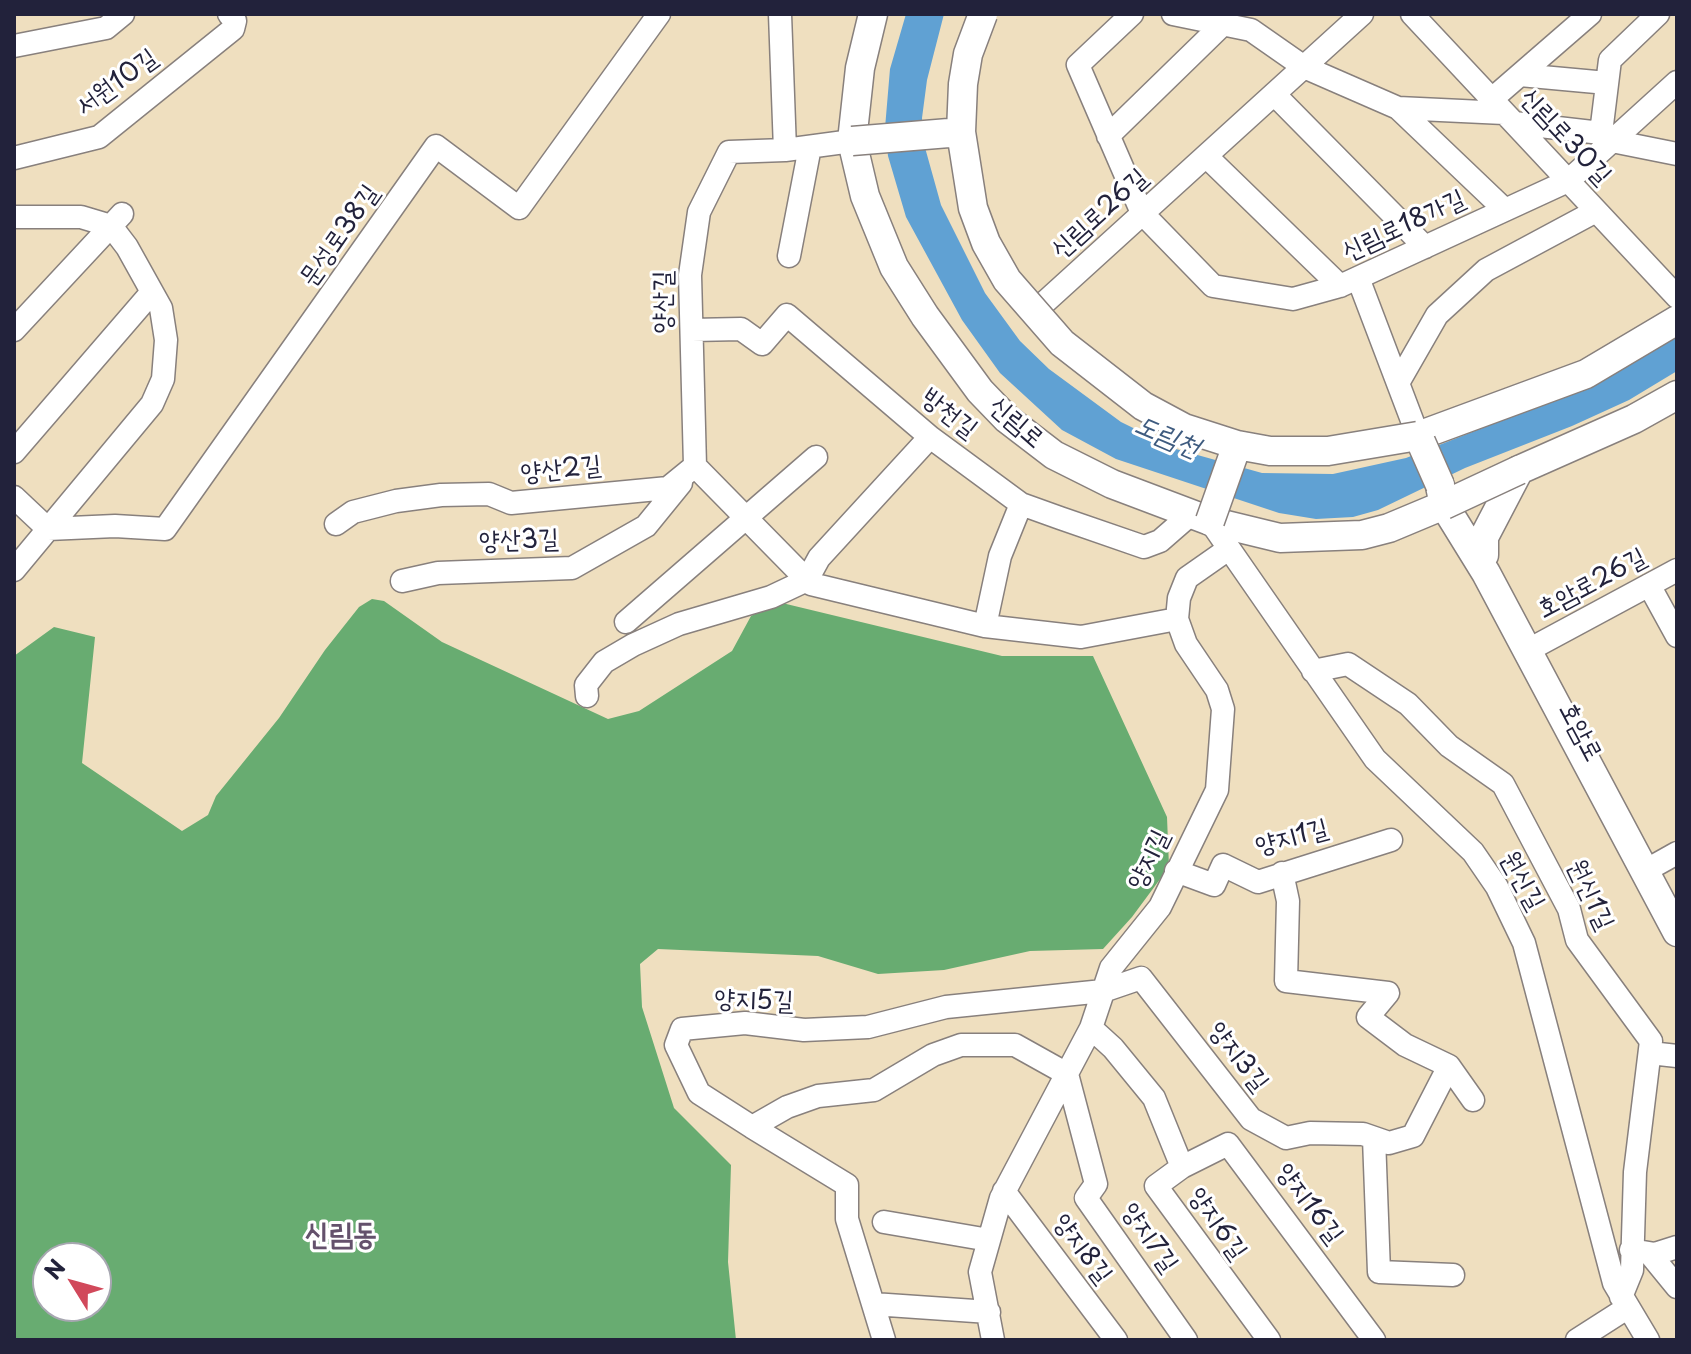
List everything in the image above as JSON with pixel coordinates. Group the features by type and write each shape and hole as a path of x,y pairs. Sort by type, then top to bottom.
{"main road":[{"name":"신림로","path":"873,14 860,68 852,141 865,196 894,267 980,391 1007,419 1054,455 1112,484 1201,518 1280,538 1308,540 1362,535 1408,520 1445,495 1519,470"},
{"path":"983,14 968,54 961,132 968,184 986,243 1007,280 1033,313 1072,351 1143,406 1184,428 1237,445 1270,451 1328,451 1419,439 1586,374 1672,332"},
{"path":"852,141 961,132"},
{"path":"1480,556 1484,537 1519,470 1634,419 1677,395"},
{"path":"1419,439 1445,495 1677,932"},
{"path":"1201,518 1237,445"},
{"path":"1408,520 1447,531 1480,556"},
{"name":"호암로","path":"1480,556 1534,647 1677,909"}],"street":[{"path":"14,46 106,28 123,14"},
{"path":"780,14 785,150"},
{"path":"1132,14 1078,65 1142,213"},
{"path":"1173,14 1251,30 1304,67 1398,108 1505,210"},
{"name":"신림로26길","path":"1033,313 1362,14"},
{"name":"신림로30길","path":"1412,14 1677,297"},
{"path":"1606,137 1610,60 1658,14"},
{"path":"1503,112 1520,75 1583,16"},
{"name":"서원10길","path":"14,158 99,137 233,29 232,17"},
{"name":"문성로38길","path":"48,529 115,526 165,529 436,146 519,208 655,20"},
{"path":"1108,136 1222,25"},
{"path":"1520,75 1607,83"},
{"name":"신림로18가길","path":"1142,213 1213,286 1293,299 1349,282 1568,181 1606,137 1677,82"},
{"path":"1274,94 1425,247"},
{"path":"1398,108 1503,112 1677,154"},
{"name":"양산길","path":"695,466 690,275 699,212 729,152 785,150 852,141"},
{"path":"789,256 810,147"},
{"path":"1206,156 1349,282 1398,383 1419,439"},
{"path":"1398,383 1437,315 1486,270 1596,211"},
{"path":"14,217 116,220"},
{"path":"14,570 152,404 163,379 166,340 161,308 116,220"},
{"path":"14,330 116,220"},
{"path":"14,452 152,292"},
{"name":"방천길","path":"692,330 741,329 762,344 787,315 930,437 1021,504 1144,547 1201,518"},
{"path":"587,696 586,685 604,662 633,645 679,624 771,597 807,580 819,558 930,437"},
{"path":"626,622 816,457"},
{"path":"695,466 811,584 985,626 1081,637 1177,619 1179,598 1187,578 1227,550"},
{"name":"양산2길","path":"336,524 353,512 396,501 441,495 489,494 511,503 668,488 695,466"},
{"name":"양산3길","path":"402,581 453,572 572,568 646,526 695,466"},
{"path":"14,497 48,529"},
{"path":"985,626 1000,556 1021,504"},
{"name":"원신길","path":"1201,518 1375,759 1473,852 1497,887 1524,943 1614,1283 1648,1340"},
{"name":"호암로26길","path":"1534,647 1677,570"},
{"path":"1649,585 1677,636"},
{"name":"양지길","path":"993,1340 980,1272 1004,1191 1091,1028 1111,968 1160,907 1217,790 1223,709 1217,690 1186,644 1177,619"},
{"name":"원신1길","path":"1313,671 1348,664 1408,704 1449,746 1503,784 1569,909 1577,940 1651,1041 1650,1053"},
{"name":"양지1길","path":"1176,871 1214,885 1223,865 1258,882 1391,840"},
{"path":"1652,867 1677,853"},
{"path":"1282,873 1288,901 1286,981 1388,993 1368,1017 1405,1045 1449,1066 1473,1100"},
{"name":"양지3길","path":"1103,991 1141,978 1251,1119 1286,1138 1310,1133 1363,1134 1389,1143 1413,1136 1449,1066"},
{"name":"양지5길","path":"752,1127 699,1093 676,1045 682,1029 745,1023 804,1030 868,1027 946,1007 1103,991"},
{"name":"양지6길","path":"1091,1028 1113,1048 1154,1098 1182,1167 1156,1186 1269,1340"},
{"path":"884,1340 847,1219 847,1185 752,1127 787,1107 818,1096 874,1090 933,1055 961,1045 1015,1045 1067,1074"},
{"path":"1577,1340 1624,1302 1632,1270 1641,1252 1635,1172 1650,1053 1677,1056"},
{"name":"양지7길","path":"1067,1074 1096,1184 1086,1198 1186,1340"},
{"path":"1374,1138 1379,1272 1453,1275"},
{"name":"양지16길","path":"1182,1167 1228,1144 1374,1340"},
{"name":"양지8길","path":"1004,1191 1116,1340"},
{"path":"884,1222 989,1240"},
{"path":"1641,1252 1677,1247"},
{"path":"1641,1252 1677,1287"},
{"path":"873,1304 989,1312"}],"green space":[{"path":"372,599 384,601 442,642 608,719 639,711 732,651 751,616 778,602 1002,656 1093,656 1167,817 1169,867 1132,917 1103,949 1030,951 944,970 878,974 818,956 658,949 640,964 642,1007 674,1108 731,1165 728,1262 736,1340 14,1340 14,656 54,627 95,637 82,763 182,831 208,815 216,796 279,718 325,650 359,607"}],"water":[{"name":"도림천","path":"906,14 944,14 927,80 922,118 924,144 941,205 985,293 1020,341 1049,369 1121,422 1176,449 1262,473 1333,474 1406,458 1513,416 1591,382 1677,333 1677,371 1629,400 1572,426 1465,468 1378,510 1353,517 1316,519 1279,513 1116,459 1062,430 1000,373 962,320 906,217 888,156 885,128 890,69"}],"district":[{"name":"신림동","path":"341,1236"}]}
